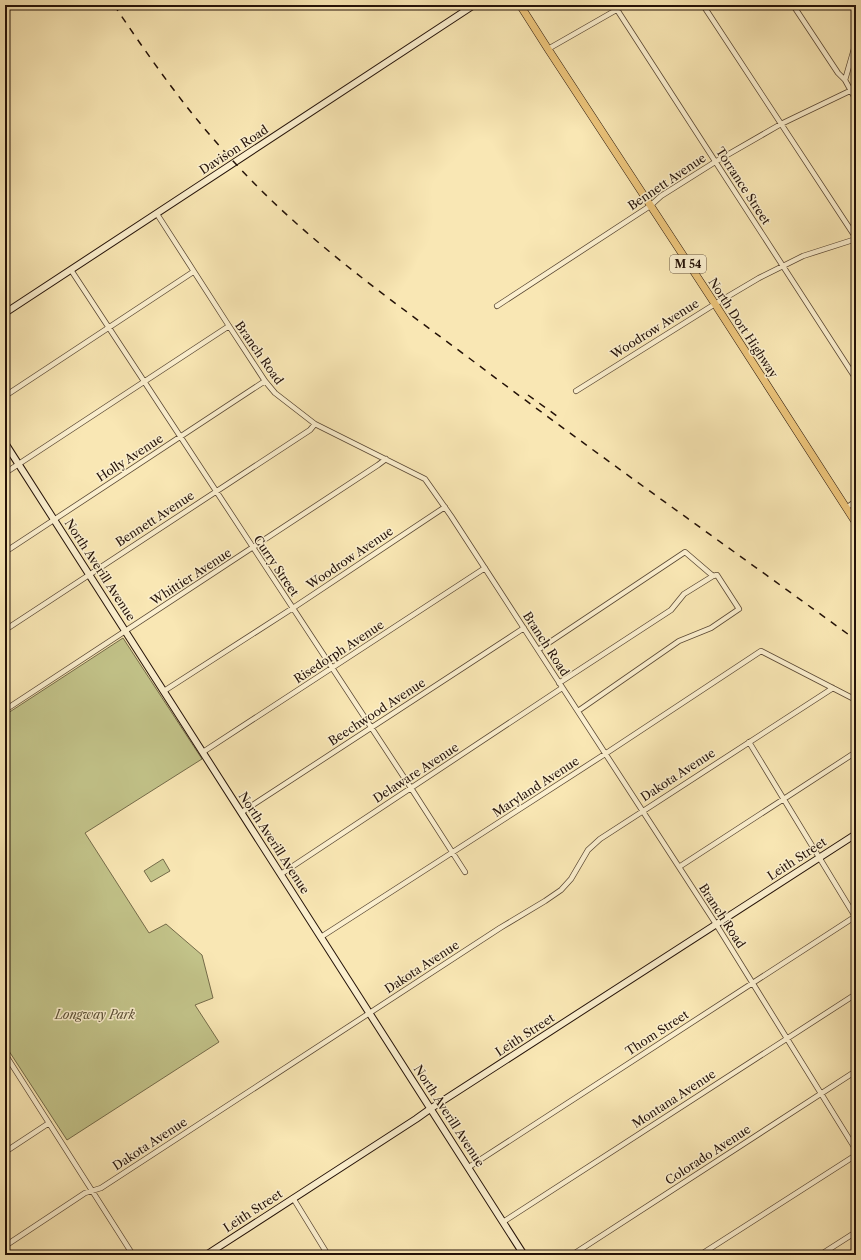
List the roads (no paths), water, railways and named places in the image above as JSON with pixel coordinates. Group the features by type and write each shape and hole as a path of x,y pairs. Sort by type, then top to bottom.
{"main road":[{"name":"North Dort Highway","path":"520,5 856,523"}],"street":[{"name":"Davison Road","path":"5,313 474,5"},
{"name":"Torrance Street","path":"614,5 856,379"},
{"path":"548,49 625,5"},
{"path":"703,5 856,238"},
{"path":"793,5 838,73 845,80 856,100"},
{"path":"845,80 856,42"},
{"name":"Bennett Avenue","path":"497,306 650,206 661,196 716,162 781,124 856,88"},
{"name":"Branch Road","path":"157,214 193,272 265,381 275,393 315,424 425,479 485,568 716,924 856,1150"},
{"name":"Woodrow Avenue","path":"576,391 715,304 783,266 803,256 856,238"},
{"name":"Curry Street","path":"71,270 252,548 411,788 464,872"},
{"path":"5,396 193,272"},
{"path":"5,473 229,326"},
{"name":"Holly Avenue","path":"5,552 265,381"},
{"name":"Bennett Avenue","path":"5,630 310,430 315,424"},
{"name":"North Averill Avenue","path":"5,443 524,1255"},
{"name":"Whittier Avenue","path":"5,710 378,466 386,459"},
{"path":"846,508 856,501"},
{"name":"Woodrow Avenue","path":"164,691 293,608 445,507"},
{"path":"538,650 685,552 713,576 717,575 740,609 711,628 679,641 578,711"},
{"name":"Risedorph Avenue","path":"203,752 485,568"},
{"path":"559,683 671,610 684,594 713,576"},
{"name":"Beechwood Avenue","path":"242,812 524,628"},
{"name":"Maryland Avenue","path":"321,937 605,754 761,651 833,688"},
{"name":"Delaware Avenue","path":"281,874 562,688"},
{"path":"833,688 856,700"},
{"name":"Dakota Avenue","path":"5,1246 85,1193 101,1188 370,1012 561,890 571,879 588,850 600,839 833,688"},
{"path":"749,742 856,917"},
{"path":"679,867 856,752"},
{"name":"Leith Street","path":"206,1255 856,834"},
{"name":"Thom Street","path":"468,1167 752,982 856,917"},
{"name":"Montana Avenue","path":"503,1222 856,994"},
{"path":"5,1054 7,1061 49,1123 133,1255"},
{"name":"Colorado Avenue","path":"572,1255 856,1071"},
{"path":"5,1152 49,1123"},
{"path":"700,1255 856,1155"},
{"path":"293,1198 328,1255"},
{"path":"820,1255 856,1232"}],"railway":[{"path":"114,5 171,86 217,144 261,190 317,241 377,289 517,394 856,640"},
{"path":"528,395 561,419"}],"park label":[{"name":"Longway Park","path":"95,1015"}]}
